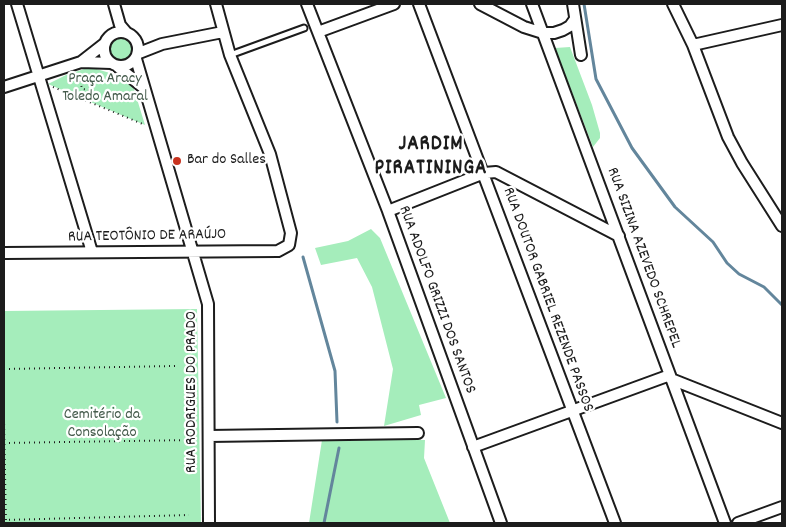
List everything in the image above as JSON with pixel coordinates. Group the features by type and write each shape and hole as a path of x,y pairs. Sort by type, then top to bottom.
{"street":[{"path":"17,4 92,252"},
{"path":"114,4 120,25 126,32 137,40 162,44"},
{"path":"216,4 230,55"},
{"name":"RUA ADOLFO GRIZZI DOS SANTOS","path":"307,4 388,211 502,523"},
{"path":"318,32 394,4"},
{"name":"RUA DOUTOR GABRIEL REZENDE PASSOS","path":"419,4 484,173 571,411 615,523"},
{"path":"480,4 524,27 543,33 563,30 570,26 575,19"},
{"name":"RUA SIZINA AZEVEDO SCHREPEL","path":"532,4 725,523"},
{"path":"573,4 581,55"},
{"path":"673,4 693,45 728,137 782,226"},
{"path":"693,45 782,25"},
{"path":"81,62 104,44 112,34 126,32"},
{"path":"4,87 39,78 60,68 81,62 124,66 137,56 162,44 223,32"},
{"path":"137,40 137,56"},
{"path":"104,44 106,58 144,89"},
{"name":"RUA TEOTÔNIO DE ARAÚJO","path":"4,253 278,251 289,245 291,232 270,154 230,55"},
{"name":"RUA RODRIGUES DO PRADO","path":"137,56 144,89 208,304 209,523"},
{"path":"388,211 484,173 502,174 619,236"},
{"path":"590,222 602,221 606,218 607,206"},
{"path":"473,447 671,377 692,388 782,423"},
{"path":"680,400 684,390 692,388"},
{"path":"209,436 418,433"},
{"path":"738,523 757,521 782,507"}],"lane":[{"path":"230,55 304,28"}],"path":[{"path":"60,68 80,80 82,89 90,90 95,83 91,76 84,76 80,80"},
{"path":"39,78 137,123 145,125 155,124"},
{"path":"4,370 175,366"},
{"path":"4,419 5,521 189,515"},
{"path":"4,442 190,440"}],"green space":[{"path":"121,38 129,41 132,49 129,57 121,60 113,57 110,49 113,41"},
{"path":"570,47 592,105 600,133 600,138 593,147 555,48"},
{"name":"Praça Aracy Toledo Amaral","path":"90,67 113,74 133,86 145,125 48,84 66,75"},
{"path":"371,229 380,238 446,398 419,405 421,415 384,426 393,369 372,287 357,258 321,265 315,248 348,241"},
{"name":"Cemitério da Consolação","path":"197,309 201,523 4,523 4,311"},
{"path":"322,440 425,440 424,458 450,523 309,523"}],"waterway":[{"path":"584,4 596,79 632,148 675,207 713,242 727,263 739,274 764,287 782,305"},
{"path":"303,257 335,371 337,422"},
{"path":"324,523 339,448"}],"place":[{"name":"Bar do Salles","path":"177,161"}],"district":[{"name":"JARDIM PIRATININGA","path":"431,158"}]}
